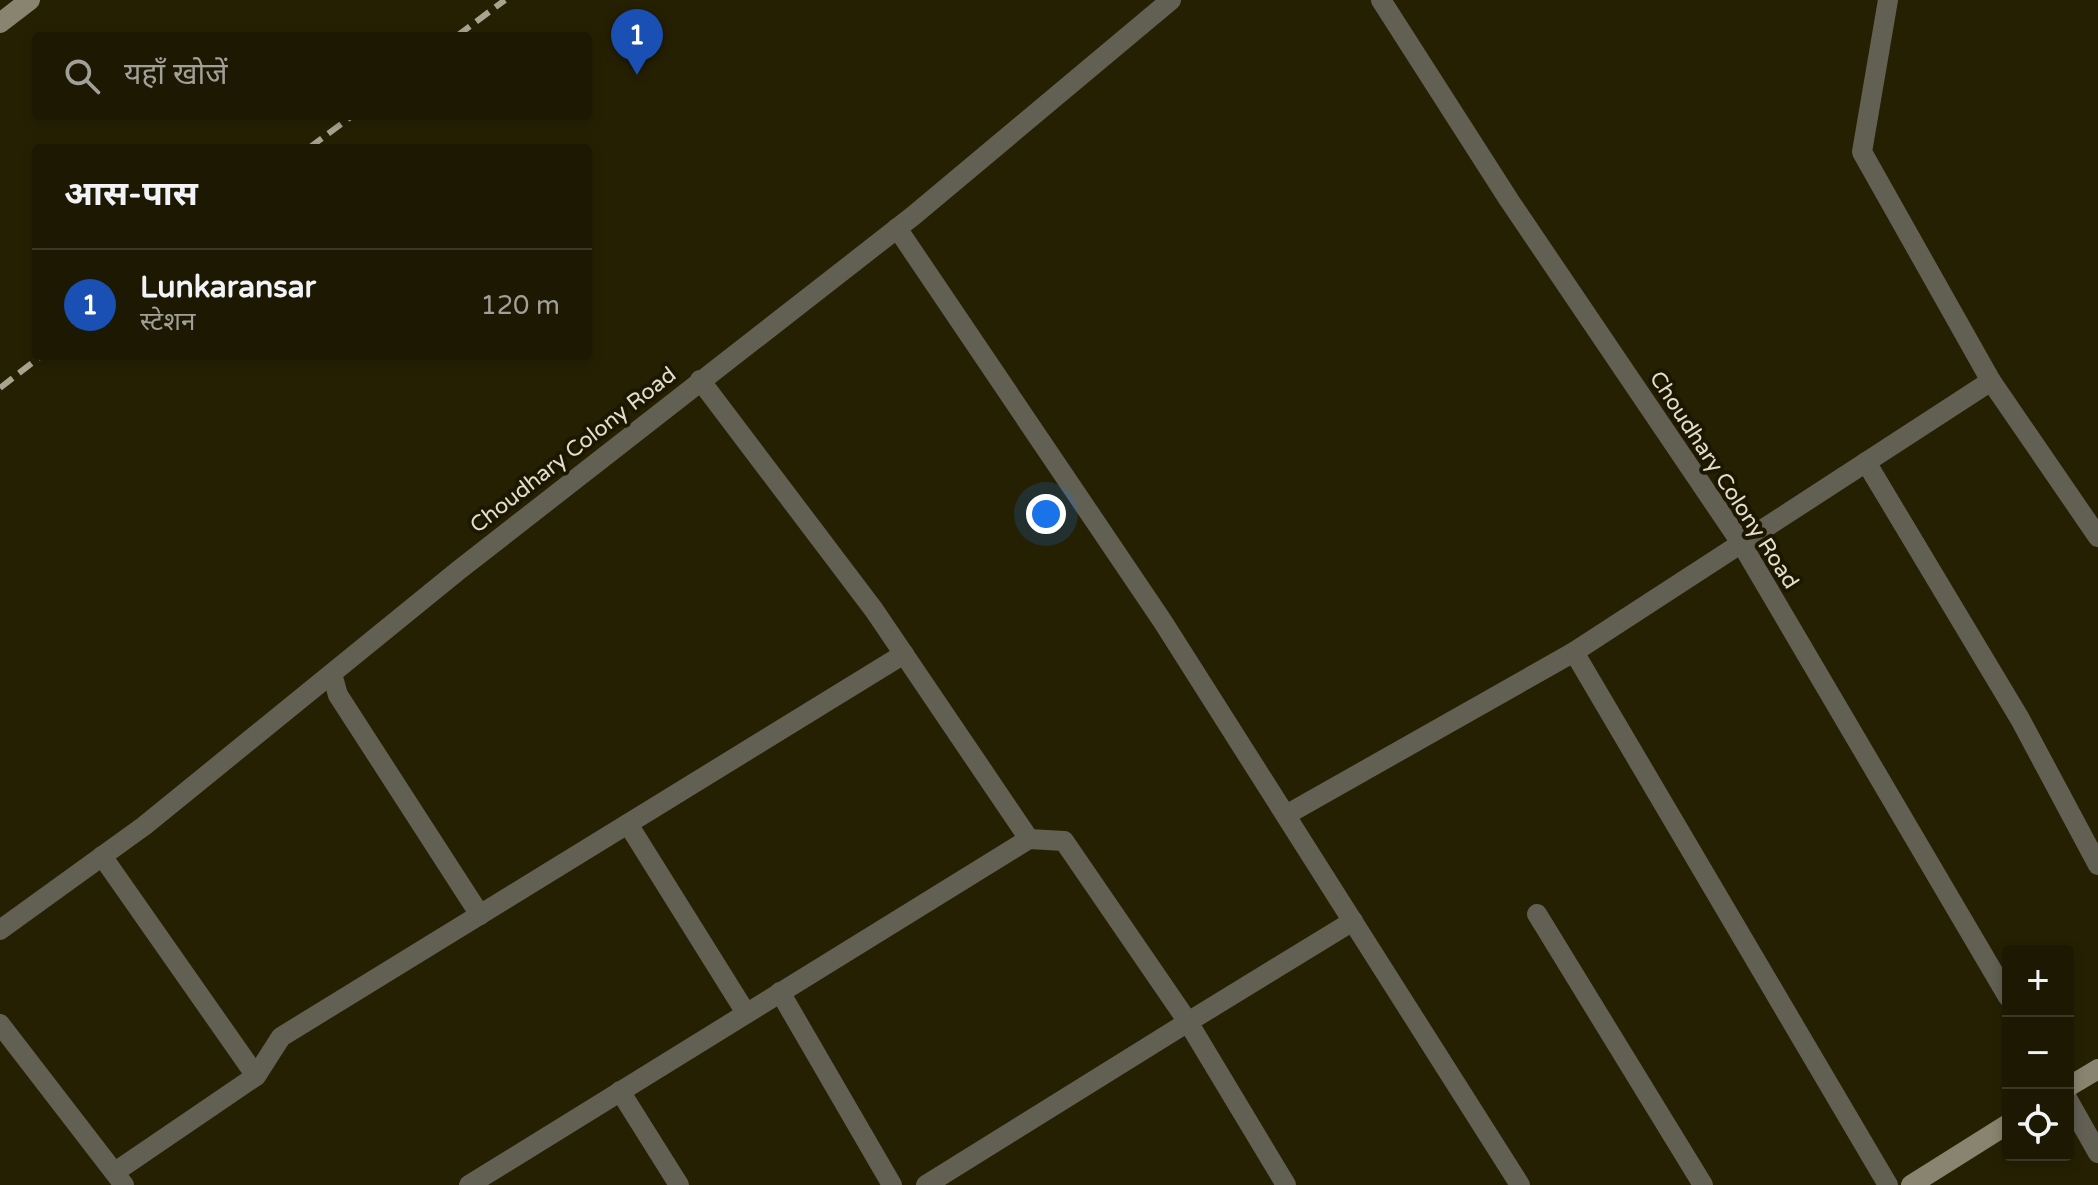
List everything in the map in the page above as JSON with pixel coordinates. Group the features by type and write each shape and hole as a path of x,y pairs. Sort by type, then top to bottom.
{"street":[{"path":"0,23 30,0"},
{"name":"Choudhary Colony Road","path":"0,930 102,856 700,380 897,228 1171,0"},
{"name":"Choudhary Colony Road","path":"1381,0 1509,200 1741,543 2002,987"},
{"path":"1888,0 1862,152 1991,381 2098,537"},
{"path":"897,228 1163,622 1520,1185"},
{"path":"700,380 904,654 1029,839"},
{"path":"1286,815 1574,652 1991,381"},
{"path":"1866,462 2020,719 2098,865"},
{"path":"1574,652 1888,1185"},
{"path":"0,1024 120,1179 256,1076 281,1037 904,654"},
{"path":"332,674 338,695 480,915"},
{"path":"628,824 746,1013"},
{"path":"469,1185 1029,839 1064,841 1188,1022 1286,1185"},
{"path":"102,856 256,1076"},
{"path":"1537,914 1703,1185"},
{"path":"926,1185 1353,921"},
{"path":"780,992 892,1185"},
{"path":"2074,1083 2098,1069"},
{"path":"620,1091 679,1185"},
{"path":"2074,1111 2098,1153"},
{"path":"1911,1185 2002,1128"}],"railway":[{"path":"462,32 505,0"},
{"path":"314,144 347,120"},
{"path":"0,388 36,360"}],"place":[{"name":"Lunkaransar","path":"637,75"}]}
